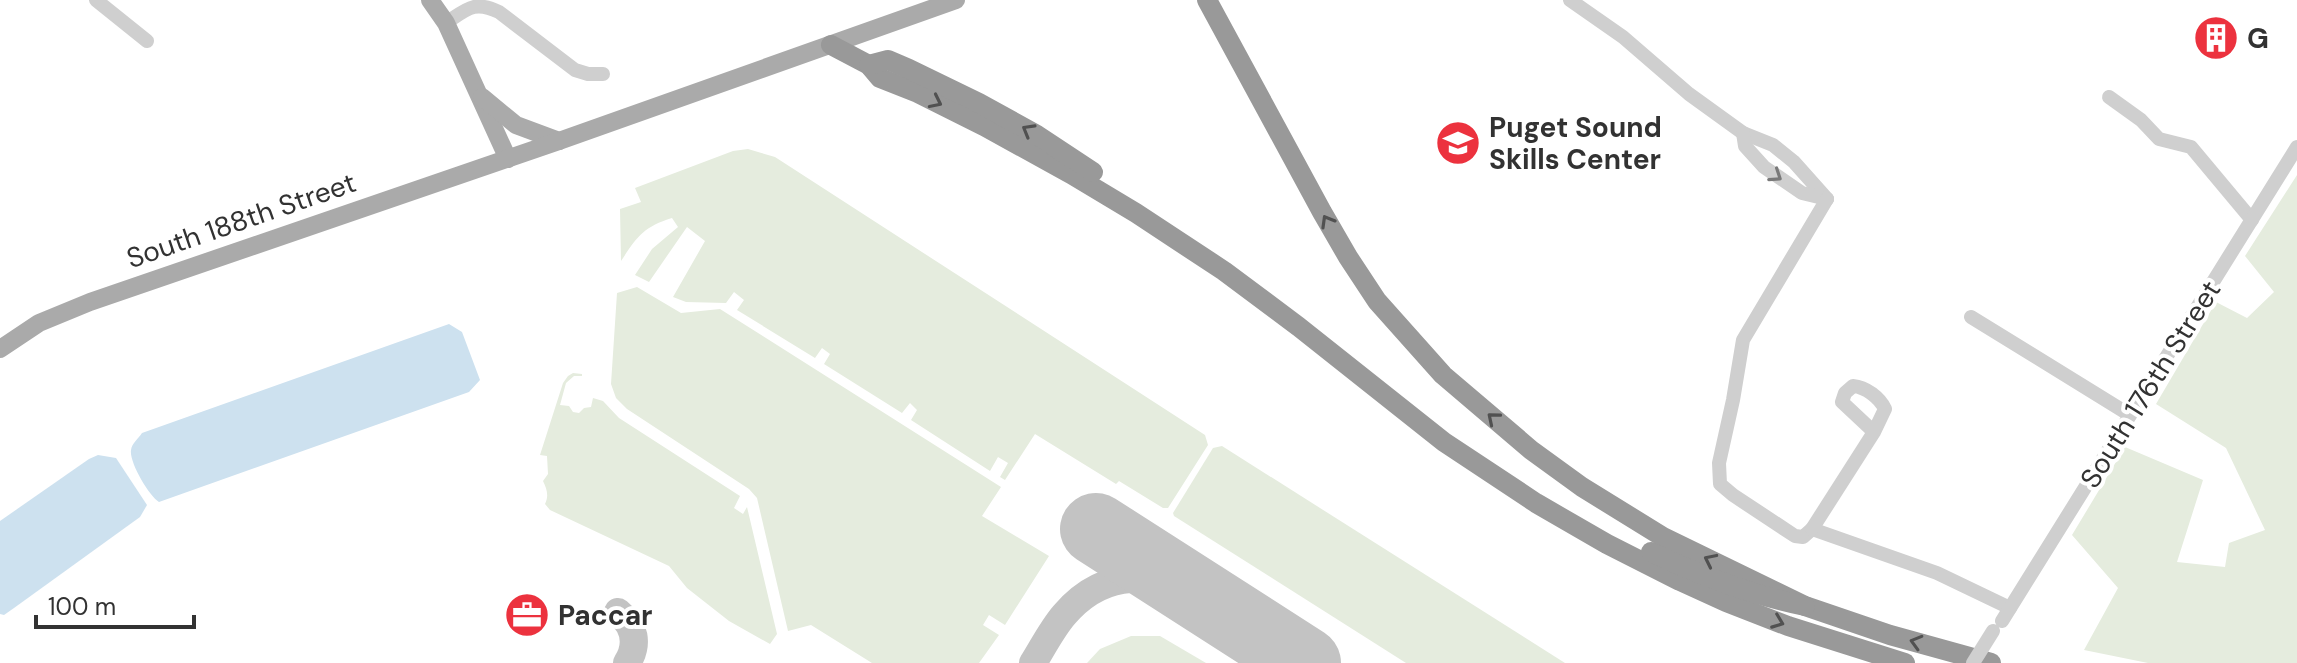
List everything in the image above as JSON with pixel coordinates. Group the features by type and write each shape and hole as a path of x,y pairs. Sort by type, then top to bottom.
{"highway":[{"path":"1207,0 1348,257 1377,301 1443,375 1531,450 1582,487 1663,537 1805,606"},
{"path":"831,45 869,65 880,78 984,126 1124,206 1224,271 1457,450 1536,503 1607,544 1680,581 1788,626 1905,663"},
{"path":"869,65 888,60 979,103 1037,135 1242,270 1473,449 1568,508 1663,558 1732,587 1991,663"}],"main road":[{"path":"430,0 446,23 508,159"},
{"name":"South 188th Street","path":"0,349 39,323 90,302 508,159 956,0"},
{"path":"478,94 516,125 559,141"}],"street":[{"path":"96,0 147,41"},
{"path":"1570,0 1623,37 1689,94 1743,133 1773,145 1794,162 1827,199"},
{"path":"446,23 470,7 488,7 499,12 575,70 603,74"},
{"path":"2109,97 2141,120 2159,139 2191,147 2252,220"},
{"path":"1743,133 1745,146 1764,167 1802,193 1827,199"},
{"name":"South 176th Street","path":"1973,663 2297,147"},
{"path":"1827,199 1743,340 1719,463 1720,484 1795,536 1803,537 1812,529 1874,432"},
{"path":"1971,317 2130,415"},
{"path":"1812,529 1937,573 2002,620"}],"shaded area":[{"path":"748,149 775,157 1205,435 1208,445 1168,508 1163,508 1119,481 1116,484 1035,434 1005,480 1000,477 1008,463 998,457 990,471 911,420 917,410 910,403 902,413 824,364 830,354 822,348 815,358 737,310 744,300 734,292 726,303 686,302 673,297 705,241 687,227 649,282 635,275 652,249 678,227 672,218 642,234 621,261 620,209 641,202 635,188 733,151"},
{"path":"2297,175 2297,663 2148,663 2084,650 2118,588 2072,535 2125,447 2203,480 2177,562 2225,567 2229,543 2265,530 2226,448 2156,404 2216,302 2247,318 2274,292 2245,256"},
{"path":"637,287 681,313 720,309 1001,487 982,516 1049,556 1005,625 989,615 983,625 999,635 979,663 872,663 811,625 788,631 757,498 749,489 627,409 616,398 611,384 617,293"},
{"path":"573,373 582,376 574,376 566,383 560,405 569,406 573,412 579,413 591,407 593,398 603,401 619,418 740,496 734,508 743,514 747,507 777,634 770,644 729,621 687,588 669,566 550,510 545,504 547,492 543,481 548,474 547,456 540,455 563,383"},
{"path":"1222,446 1565,663 1406,663 1174,516 1213,448"},
{"path":"1131,636 1160,636 1206,663 1087,663 1100,649"}],"water":[{"path":"449,324 462,332 480,380 469,392 159,502 136,470 131,450 142,433"},
{"path":"98,455 116,458 147,505 140,517 4,615 0,614 0,521"}],"taxiway":[{"path":"1033,663 1064,615 1077,601 1107,584 1122,580 1155,580 1190,590"},
{"path":"618,612 628,623 633,636 633,649 627,663"}],"runway":[{"path":"1096,529 1305,663"}],"place":[{"name":"G","path":"2216,38"},
{"name":"Puget Sound Skills Center","path":"1458,143"},
{"name":"Paccar","path":"527,615"}]}
